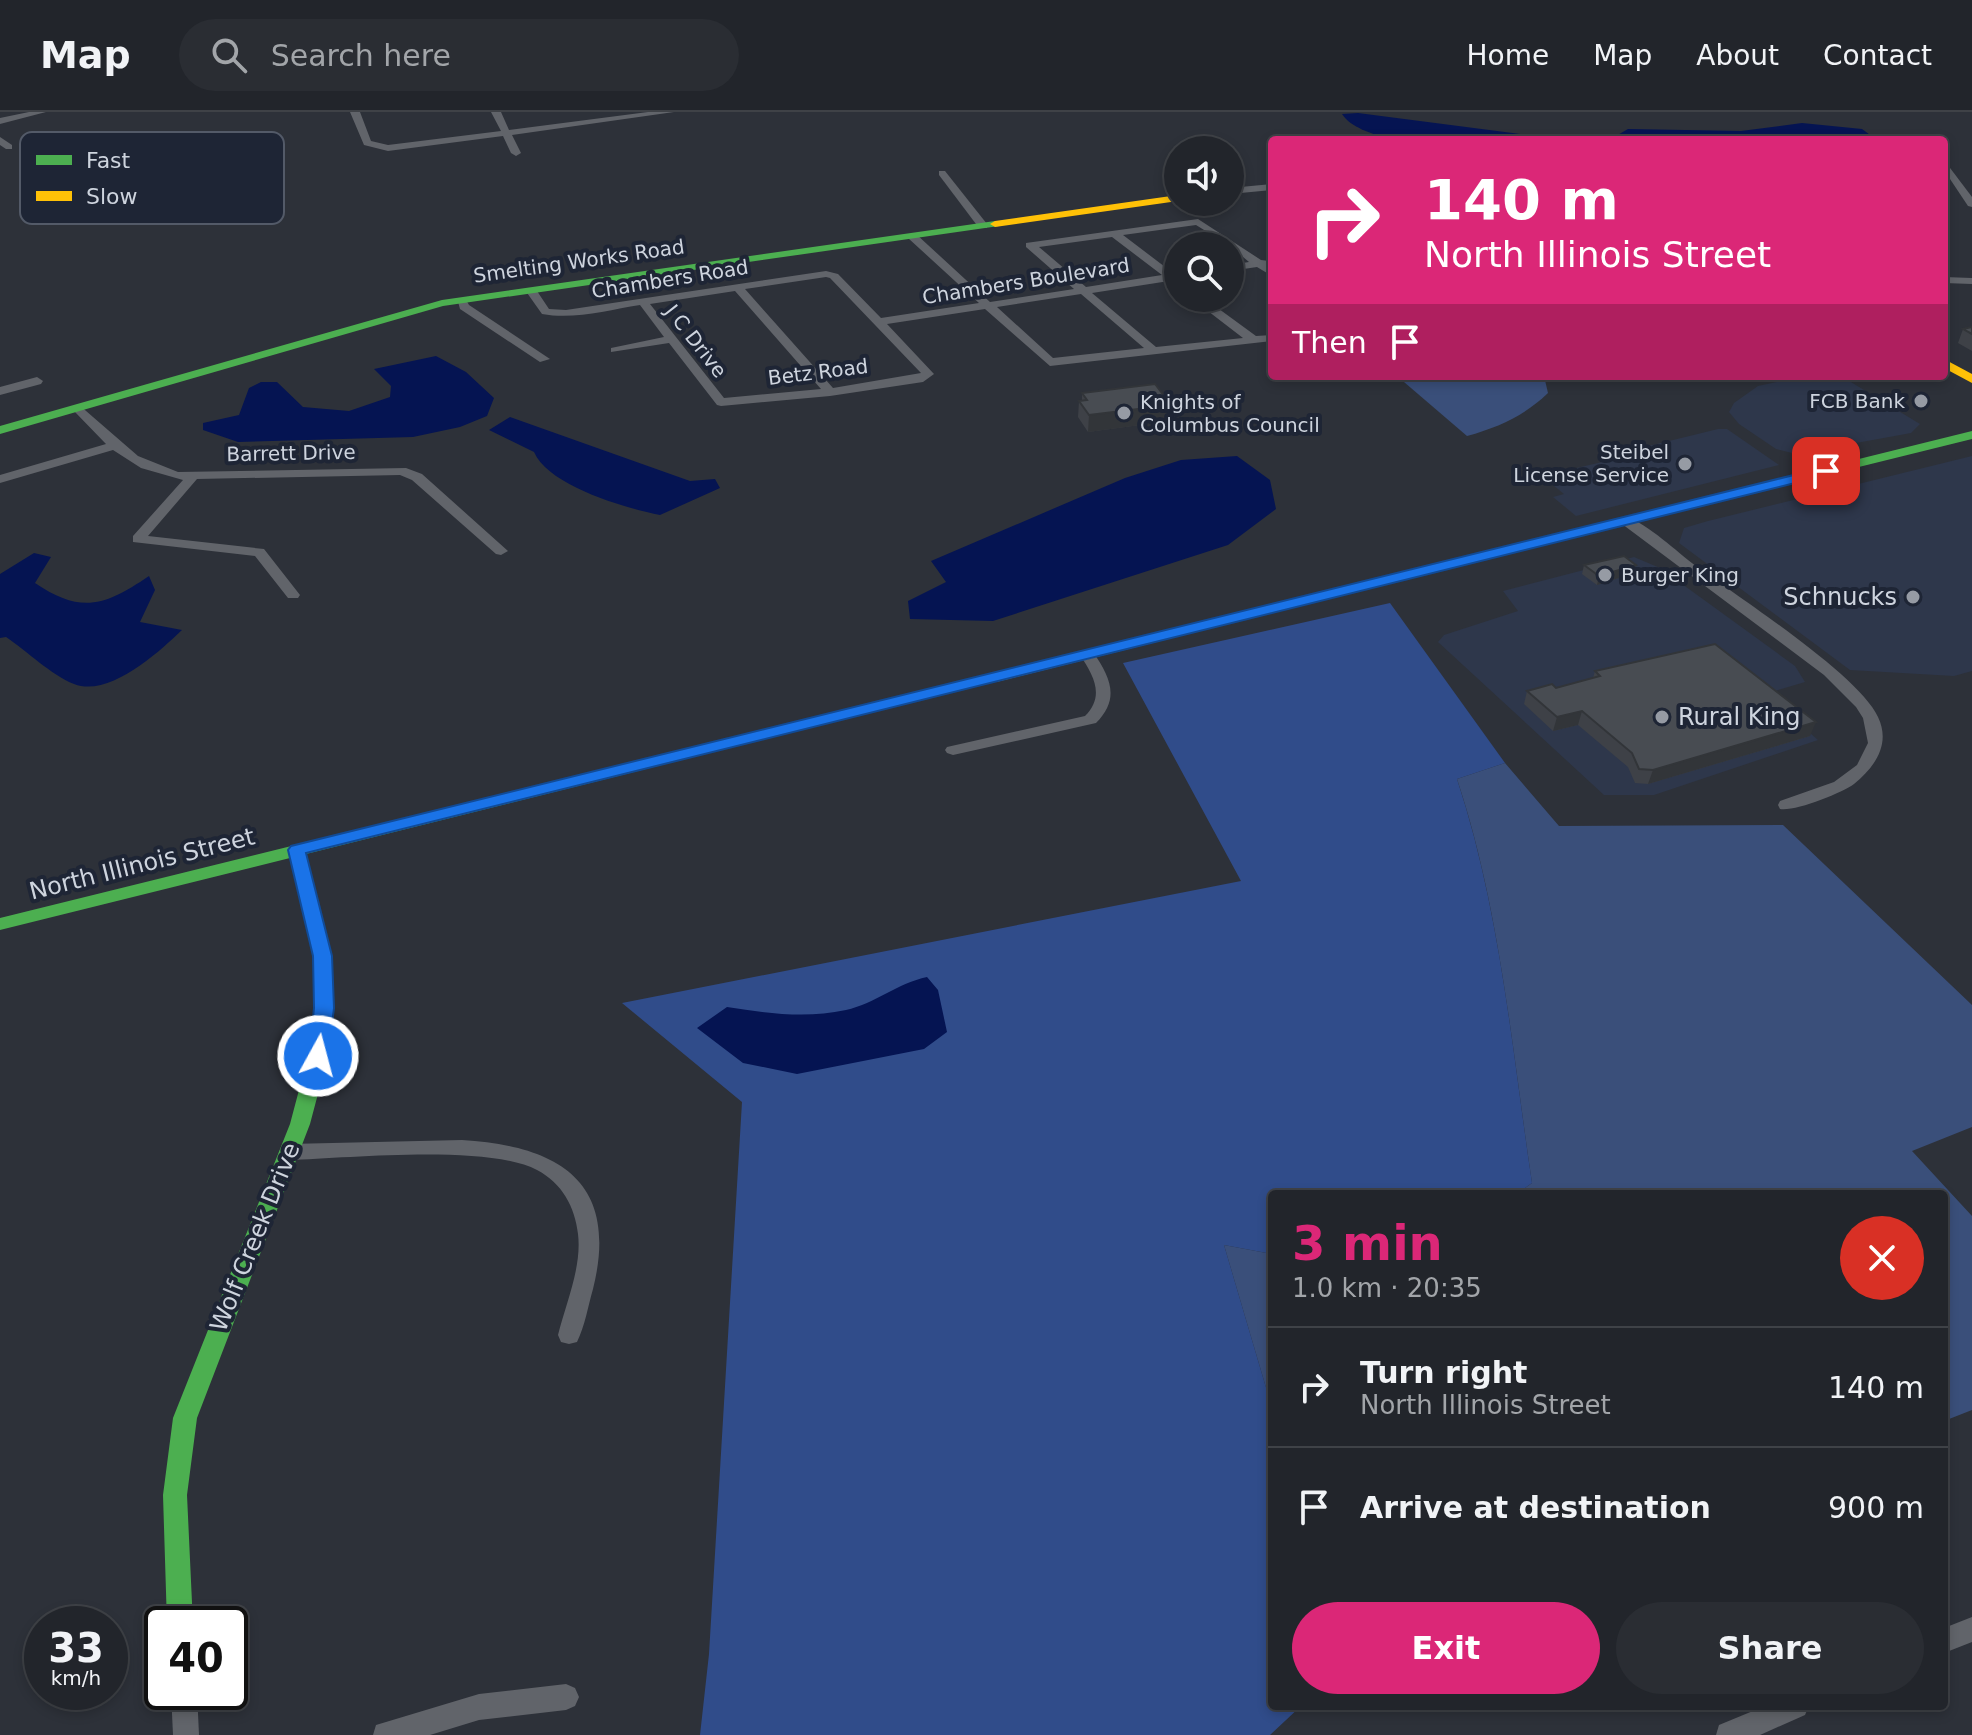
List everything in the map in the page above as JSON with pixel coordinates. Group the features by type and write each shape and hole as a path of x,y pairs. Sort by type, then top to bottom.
{"street":[{"path":"0,121 41,112"},
{"path":"355,112 367,143 388,148 669,112"},
{"path":"496,112 516,153"},
{"path":"0,140 9,147"},
{"path":"1948,161 1958,158"},
{"path":"1948,167 1971,198"},
{"path":"942,173 983,226"},
{"path":"1244,190 1268,187"},
{"name":"Smelting Works Road","path":"0,430 408,312 461,300 1164,200"},
{"path":"1155,352 1030,245 1187,221 1198,222 1268,270"},
{"path":"1112,232 1164,271"},
{"path":"912,236 1050,362 1268,338"},
{"path":"1244,266 1268,263"},
{"name":"Chambers Road","path":"531,290 541,309 555,314 826,274 834,276 880,322"},
{"name":"Chambers Boulevard","path":"880,322 1164,280"},
{"path":"1948,280 1972,281"},
{"path":"737,287 830,392"},
{"path":"461,300 464,307 544,359"},
{"name":"J C Drive","path":"642,301 721,402"},
{"path":"1216,312 1254,340"},
{"name":"Betz Road","path":"721,402 830,392 919,379 928,374 928,370 880,322"},
{"path":"615,350 672,339"},
{"path":"1948,365 1972,379"},
{"path":"0,391 37,381"},
{"name":"Barrett Drive","path":"78,408 115,445 147,469 193,476 401,471 417,477 501,551"},
{"name":"North Illinois Street","path":"0,924 1972,435"},
{"path":"0,479 115,445"},
{"path":"193,476 138,539 259,552 293,595"},
{"path":"1620,523 1702,589 1750,615 1847,687 1862,704 1876,730 1872,754 1856,776 1823,793 1786,805"},
{"path":"953,750 1090,720 1101,711 1106,700 1105,681 1088,655"},
{"name":"Wolf Creek Drive","path":"179,1606 173,1500 176,1457 185,1418 289,1152 312,1084 324,1008 321,946 297,850"},
{"path":"289,1152 470,1147 520,1154 545,1164 568,1184 584,1208 589,1235 569,1335"},
{"path":"1948,1639 1972,1629"},
{"path":"386,1735 479,1707 566,1697"},
{"path":"185,1710 186,1735"},
{"path":"1729,1735 1787,1710"}],"shaded area":[{"path":"1358,113 1530,136 1381,136 1356,126 1342,114"},
{"path":"1802,123 1862,129 1872,136 1616,136 1628,129 1741,131"},
{"path":"436,356 466,372 494,398 487,416 460,427 413,437 238,442 203,430 203,423 239,415 249,388 261,382 277,382 303,407 349,411 390,397 391,386 374,369"},
{"path":"1402,380 1545,380 1548,393 1530,408 1490,429 1467,436"},
{"path":"1786,380 1848,380 1920,424 1911,433 1796,454 1776,449 1739,424 1729,412 1734,403 1758,386"},
{"path":"510,417 690,481 715,479 720,488 660,515 609,501 571,485 542,464 534,452 489,430"},
{"path":"1727,429 1779,465 1576,516 1553,497 1564,494 1542,476 1628,456 1624,452"},
{"path":"1237,456 1270,480 1276,509 1228,545 993,621 910,619 908,601 946,582 931,561 1125,478 1181,460"},
{"path":"1972,456 1972,671 1954,676 1850,670 1679,543 1684,528"},
{"path":"34,553 51,557 35,583 52,593 80,602 94,602 120,594 149,576 155,590 140,622 182,630 147,660 117,679 88,687 65,680 6,637 0,638 0,574"},
{"path":"1634,557 1660,568 1795,666 1805,682 1765,694 1818,740 1654,795 1604,795 1438,642 1444,635 1518,611 1503,591"},
{"path":"1390,603 1505,763 1457,779 1472,828 1494,929 1532,1183 1522,1190 1268,1190 1268,1253 1224,1245 1268,1394 1268,1710 1297,1710 1270,1735 700,1735 709,1654 742,1102 622,1003 1241,881 1123,663"},
{"path":"1505,763 1559,826 1783,825 1972,1005 1972,1127 1912,1151 1948,1190 1522,1190 1532,1183 1511,1030 1484,878 1457,779"},
{"path":"927,977 938,990 947,1032 924,1049 797,1074 743,1063 697,1028 727,1007 801,1015 846,1010"},
{"path":"1948,1190 1972,1216 1972,1410 1948,1419"},
{"path":"1224,1245 1268,1253 1268,1394"}],"building":[{"path":"1155,384 1171,405 1089,415 1079,401 1087,400 1082,393"},
{"path":"1624,556 1636,565 1599,576 1584,565"},
{"name":"Rural King","path":"1715,644 1816,722 1653,770 1639,769 1632,753 1582,711 1557,717 1527,691 1552,684 1556,688 1600,676 1595,671"}],"traffic: fast":[{"path":"0,430 442,303 995,224"},
{"path":"1483,556 1972,435"},
{"path":"0,924 996,677"},
{"path":"179,1606 175,1495 185,1418 300,1124 318,1056 324,1008 322,956 297,850"}],"traffic: slow":[{"path":"995,224 1164,200"},
{"path":"1948,365 1972,379"},
{"path":"996,677 1483,556"}],"place":[{"name":"FCB Bank","path":"1921,401"},
{"name":"Knights of Columbus Council","path":"1124,413"},
{"name":"Steibel License Service","path":"1685,464"},
{"name":"Burger King","path":"1605,575"},
{"name":"Schnucks","path":"1913,597"},
{"name":"Rural King","path":"1662,717"}],"route":[{"path":"318,1056 324,1008 322,956 297,850 1826,471"}]}
